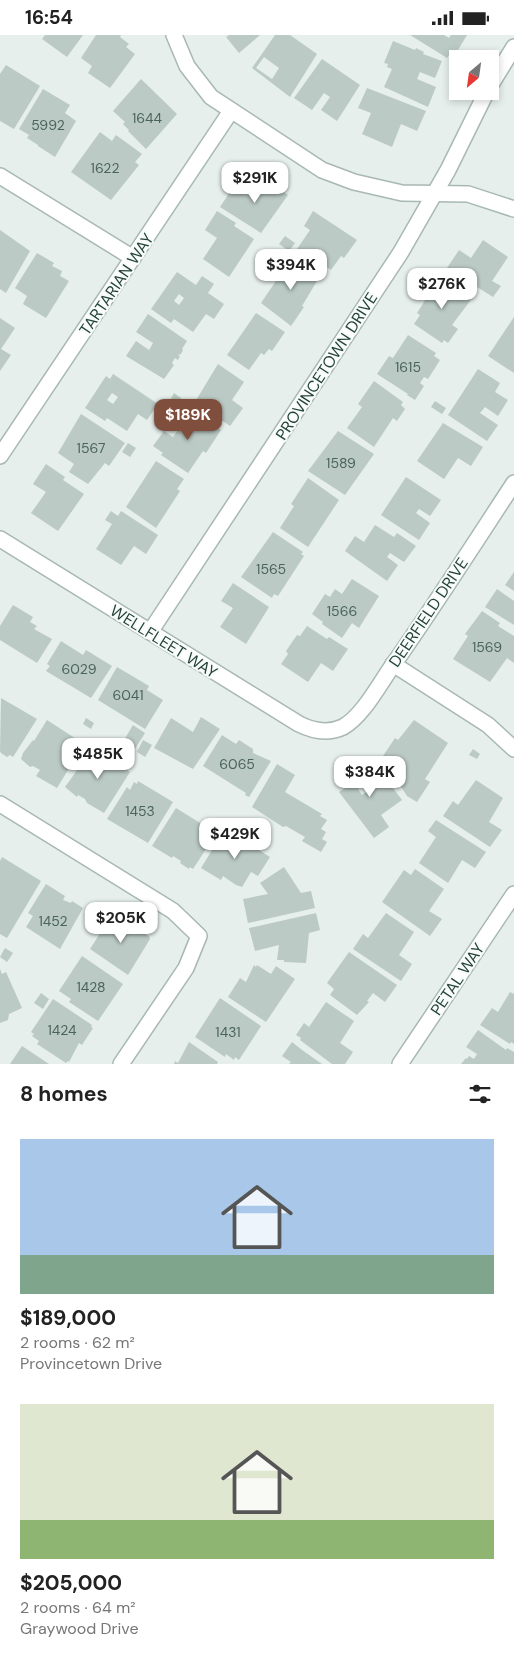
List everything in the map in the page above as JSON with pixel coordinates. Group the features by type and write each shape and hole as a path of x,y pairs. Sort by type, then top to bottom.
{"street":[{"path":"174,35 187,66 211,97 322,169 354,182 402,193 436,192 468,194 514,209"},
{"path":"499,71 514,47"},
{"name":"PROVINCETOWN DRIVE","path":"150,631 401,252 436,192 483,100"},
{"name":"TARTARIAN WAY","path":"0,456 231,111"},
{"path":"0,176 133,258"},
{"name":"DEERFIELD DRIVE","path":"332,731 352,721 393,664 514,483"},
{"name":"WELLFLEET WAY","path":"0,539 299,724 309,729 332,731"},
{"path":"393,664 488,725 514,749"},
{"path":"0,804 173,911 199,935 186,968 121,1064"},
{"name":"PETAL WAY","path":"400,1064 514,894"}],"building":[{"path":"45,35 83,35 67,57 42,39"},
{"path":"96,35 121,35 120,37 129,44 126,47 135,54 110,88 88,73 92,66 81,58"},
{"path":"229,35 260,35 239,53 226,37"},
{"path":"275,35 290,35 317,54 290,97 252,68","holes":["264,57 279,68 272,79 256,68"]},
{"path":"410,35 444,35 449,38 451,35 467,35 458,50 449,50 447,58"},
{"path":"393,41 415,50 416,48 424,52 423,54 442,61 435,78 420,72 417,79 436,87 428,107 384,87 392,69 387,67 388,64 384,63"},
{"path":"322,59 360,85 337,121 321,110 330,97 324,93 312,110 294,98"},
{"path":"6,65 40,86 14,129 0,121 0,74"},
{"path":"141,79 177,114 146,149 128,131 123,124 125,122 113,111"},
{"path":"367,88 426,111 417,131 401,124 392,147 362,134 371,113 358,108"},
{"path":"43,89 70,105 65,113 76,121 55,157 27,138 29,135 19,129"},
{"path":"100,132 112,141 116,135 142,154 135,162 139,165 111,200 71,172"},
{"path":"261,177 288,195 261,233 220,207 234,186 248,195"},
{"path":"217,211 236,223 234,226 254,239 229,277 203,259 217,238 205,230"},
{"path":"313,211 357,240 344,258 341,256 331,270 323,264 320,269 295,252 310,230 304,226"},
{"path":"0,230 30,251 6,293 0,289"},
{"path":"285,236 295,243 289,251 279,244"},
{"path":"483,240 508,257 492,281 501,286 493,297 447,268 459,250 471,258"},
{"path":"37,253 54,263 52,266 62,271 60,276 69,281 46,318 23,304 27,296 15,288"},
{"path":"292,257 320,276 302,306 304,307 291,326 261,303"},
{"path":"177,272 196,285 202,276 214,284 208,293 224,304 214,319 206,314 193,332 174,319 171,323 151,309","holes":["179,294 184,298 179,305 174,301"]},
{"path":"441,275 473,297 452,325 458,329 448,343 444,340 442,343 414,324 420,315 417,313"},
{"path":"256,313 285,332 272,351 269,349 264,355 261,353 249,370 227,355"},
{"path":"148,314 187,341 181,354 178,355 180,356 178,360 175,358 172,363 174,365 164,379 126,356 136,341 149,350 153,343 136,332"},
{"path":"514,317 514,373 488,356"},
{"path":"0,318 15,328 1,349 11,355 0,371"},
{"path":"408,335 436,353 434,356 440,360 428,379 424,377 420,383 424,386 415,400 377,374 389,356 393,358"},
{"path":"218,364 244,382 232,400 243,408 230,426 195,402"},
{"path":"478,369 500,383 495,392 508,400 498,416 485,407 480,413 498,425 487,441 448,415"},
{"path":"113,374 158,404 147,420 138,414 127,431 107,418 105,421 85,408 106,376 110,379","holes":["112,393 118,397 113,404 107,400"]},
{"path":"374,381 403,402 401,405 405,409 397,421 393,418 374,447 347,428 362,407 358,404"},
{"path":"174,393 181,398 176,406 169,402"},
{"path":"435,401 446,408 442,414 431,407"},
{"path":"192,410 221,430 206,453 203,451 188,473 161,455 163,453 153,446 164,431 173,437 180,427 176,423 184,411 188,415"},
{"path":"81,414 125,443 109,466 105,463 88,484 69,472 74,464 58,453"},
{"path":"443,423 483,447 471,466 458,458 444,479 417,461"},
{"path":"338,431 374,454 345,495 308,471"},
{"path":"128,443 136,448 130,457 122,452"},
{"path":"156,461 184,479 177,489 180,491 156,528 126,507"},
{"path":"46,464 65,477 63,480 84,494 58,531 31,513 46,492 33,484"},
{"path":"406,477 441,500 430,516 419,509 416,513 430,523 419,540 381,515"},
{"path":"308,478 339,500 308,547 280,528 294,506 291,504"},
{"path":"111,511 118,516 121,511 158,535 146,554 134,546 121,565 96,549 112,524 105,520"},
{"path":"375,525 394,537 397,533 416,546 404,562 390,553 387,557 398,565 387,581 345,551 355,536 364,542"},
{"path":"273,532 303,552 301,554 304,556 278,596 274,594 272,598 241,577"},
{"path":"514,572 514,591 505,585"},
{"path":"352,579 379,596 359,628 352,623 342,638 322,624 323,622 312,614 325,594 330,597 335,589 342,594"},
{"path":"233,583 269,607 246,644 220,627 233,608 221,601"},
{"path":"497,589 514,601 514,625 485,607"},
{"path":"13,605 33,617 30,622 37,626 34,629 52,639 37,663 0,640 0,626"},
{"path":"482,611 500,623 498,626 514,636 514,663 507,658 490,682 453,659 468,636 465,634"},
{"path":"307,626 327,639 329,637 348,649 333,671 321,663 308,682 281,664 288,654 286,651 297,635 300,636"},
{"path":"61,641 83,655 86,650 112,666 91,698 46,671 50,666 47,664"},
{"path":"117,667 149,686 147,690 163,700 145,729 98,700"},
{"path":"1,698 37,719 13,757 10,755 7,757 0,751"},
{"path":"201,717 220,729 193,769 154,748 171,718 193,732"},
{"path":"86,718 94,723 91,729 83,724"},
{"path":"47,720 84,744 57,788 36,776 40,770 33,766 30,767 21,759 23,753 34,741"},
{"path":"414,720 448,743 425,779 430,782 417,802 407,796 400,785 406,775 399,771 401,768 383,756 395,738 398,740"},
{"path":"133,725 145,733 133,752 121,745"},
{"path":"222,735 236,744 239,740 253,749 253,753 271,761 249,797 245,795 246,793 203,766"},
{"path":"143,740 152,745 145,757 137,752"},
{"path":"106,747 114,753 110,759 130,772 104,813 87,803 85,799 78,795 77,797 65,787 93,748 102,754"},
{"path":"473,749 480,754 477,759 469,755"},
{"path":"373,762 402,800 381,815 389,827 374,838 339,792 345,788 341,784","holes":["366,784 369,790 362,795 358,789"]},
{"path":"277,764 295,775 285,792 322,814 320,816 327,820 321,829 326,832 322,839 327,842 321,852 302,841 305,837 286,826 283,827 252,807"},
{"path":"476,780 503,798 489,822 502,830 490,847 443,816 453,801 458,805"},
{"path":"138,781 173,802 148,843 107,819 127,787 130,790 134,782 137,784"},
{"path":"176,808 213,831 203,847 206,849 193,869 190,867 189,869 173,856 172,858 152,846"},
{"path":"436,820 486,852 475,868 462,860 448,883 419,863 436,837 428,831"},
{"path":"225,829 270,857 258,876 251,872 242,887 223,876 221,880 201,868"},
{"path":"2,857 41,881 7,938 0,934 0,861"},
{"path":"284,867 301,893 311,891 315,908 248,923 243,899 268,894 260,883"},
{"path":"415,869 444,889 429,911 442,919 430,936 382,902 404,870 411,875"},
{"path":"46,884 65,896 63,900 71,903 72,901 83,908 60,949 26,927 33,916 28,913"},
{"path":"316,913 320,930 309,933 306,963 277,960 279,945 255,951 249,928"},
{"path":"386,913 414,932 399,955 412,964 401,981 353,949 363,934 368,938"},
{"path":"116,916 129,922 128,924 149,936 150,939 128,975 90,949 108,921 111,923"},
{"path":"5,948 13,953 7,962 0,957"},
{"path":"349,952 397,985 385,1002 373,993 367,1001 369,1002 357,1015 330,995 334,989 327,983"},
{"path":"82,956 123,984 98,1021 69,1002 71,999 59,991"},
{"path":"254,965 271,974 276,966 295,979 266,1022 228,997 240,978 246,982"},
{"path":"0,969 2,974 6,972 22,1008 9,1014 8,1020 0,1023"},
{"path":"510,992 514,994 514,1044 511,1042 510,1044 480,1025 492,1008 498,1012"},
{"path":"41,993 49,999 43,1009 34,1003"},
{"path":"220,998 261,1026 239,1060 235,1057 234,1060 226,1054 225,1057 195,1037"},
{"path":"53,999 92,1025 91,1027 93,1028 82,1045 79,1043 69,1062 66,1063 37,1044 39,1041 32,1036 34,1034 31,1032"},
{"path":"326,1002 354,1021 340,1043 353,1052 345,1064 332,1064 296,1035 304,1023 309,1027"},
{"path":"478,1030 506,1050 507,1048 514,1052 514,1064 461,1064 469,1056 474,1059 477,1054 466,1047"},
{"path":"189,1042 218,1062 217,1064 174,1064 175,1061 178,1063"},
{"path":"292,1042 322,1064 289,1064 291,1062 282,1056"},
{"path":"22,1046 49,1064 10,1064"}]}
